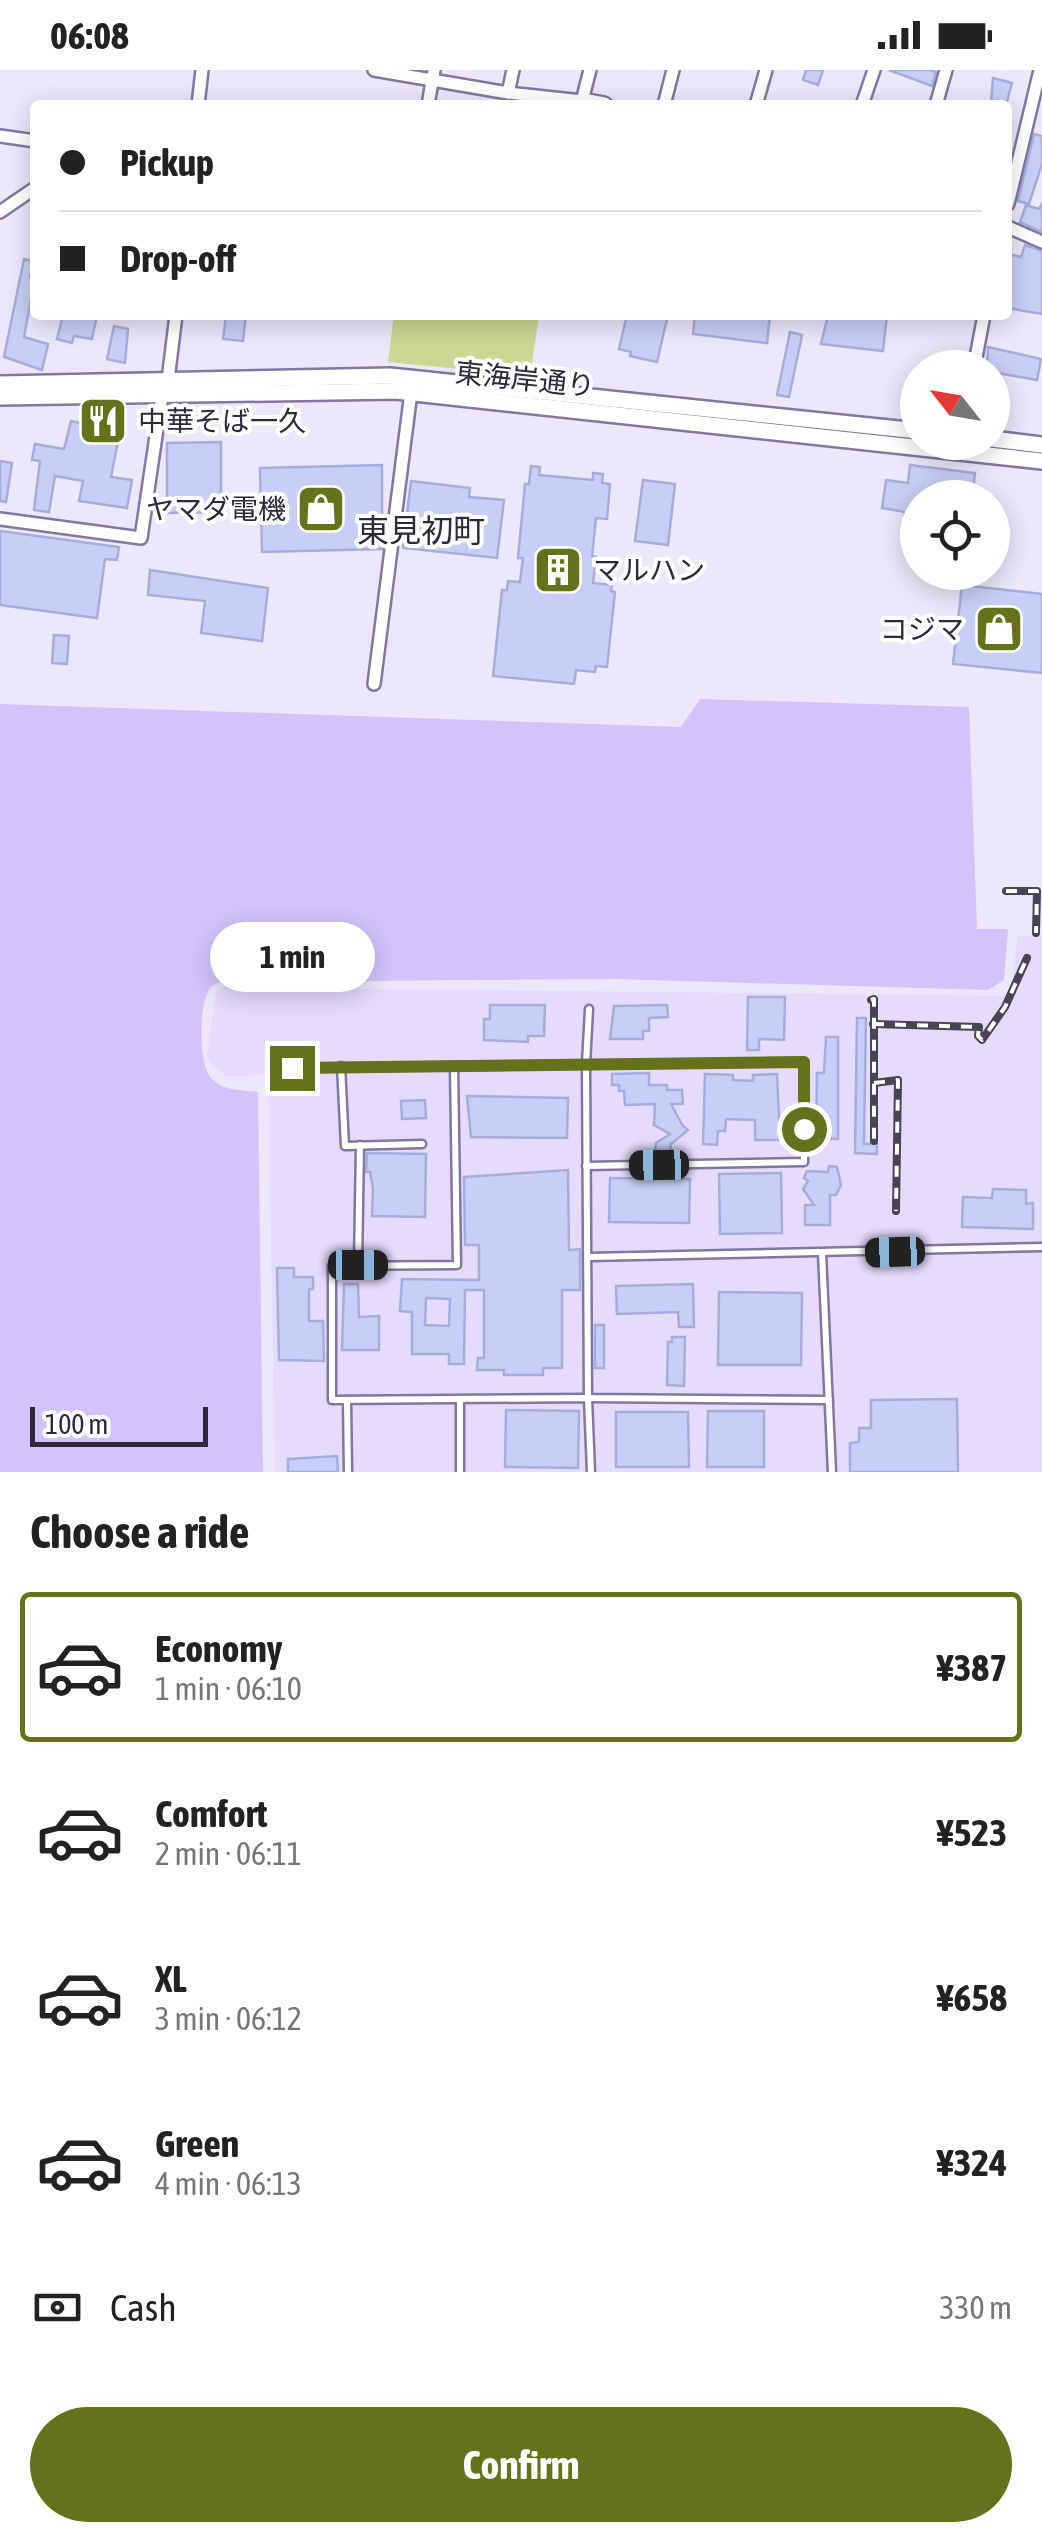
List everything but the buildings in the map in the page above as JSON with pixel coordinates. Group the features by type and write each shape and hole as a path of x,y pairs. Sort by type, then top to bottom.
{"street":[{"path":"199,100 202,70"},
{"path":"374,70 433,75 508,93 573,100"},
{"path":"508,93 513,70"},
{"path":"582,100 590,70"},
{"path":"665,100 672,70"},
{"path":"757,100 766,70"},
{"path":"864,100 874,70"},
{"path":"937,100 946,70"},
{"path":"1012,187 1040,70"},
{"path":"429,100 433,75"},
{"path":"0,136 30,140"},
{"path":"0,212 30,191"},
{"path":"1012,228 1042,242"},
{"path":"0,519 140,538 175,320"},
{"path":"977,350 983,320"},
{"name":"東海岸通り","path":"0,398 390,376 900,430"},
{"name":"東海岸通り","path":"0,384 411,392 1042,461"},
{"path":"374,684 411,392"},
{"path":"1010,441 1042,445"}],"lane":[{"path":"589,1008 586,1166 590,1472"},
{"path":"292,1068 804,1062 804,1162 586,1166"},
{"path":"454,1065 457,1265 332,1266 332,1400 829,1400"},
{"path":"341,1066 344,1146 422,1144"},
{"path":"358,1265 360,1145"},
{"path":"589,1257 1042,1247"},
{"path":"822,1254 832,1472"},
{"path":"347,1400 348,1472"},
{"path":"460,1400 460,1472"}],"shaded area":[{"path":"700,699 969,707 977,929 1008,929 1004,980 988,990 615,979 220,982 209,990 205,1000 202,1050 207,1072 222,1086 258,1092 263,1472 0,1472 0,704 681,727"},
{"path":"1018,936 1042,936 1042,1472 275,1472 268,1075 226,1076 211,1064 207,1055 216,992 224,987 1010,996"}],"green space":[{"path":"393,320 538,320 530,376 388,362"}],"railway":[{"path":"1006,891 1037,891 1036,933"},
{"path":"873,1024 979,1027 982,1040 1005,1007 1027,958"},
{"path":"871,1000 874,999 874,1141"},
{"path":"874,1083 898,1080 896,1211"}],"place":[{"name":"中華そば一久","path":"103,421"},
{"name":"ヤマダ電機","path":"321,509"},
{"name":"マルハン","path":"558,570"},
{"name":"コジマ","path":"999,629"}],"district":[{"name":"東見初町","path":"421,530"}],"route":[{"path":"292,1068 804,1062 804,1129"}]}
